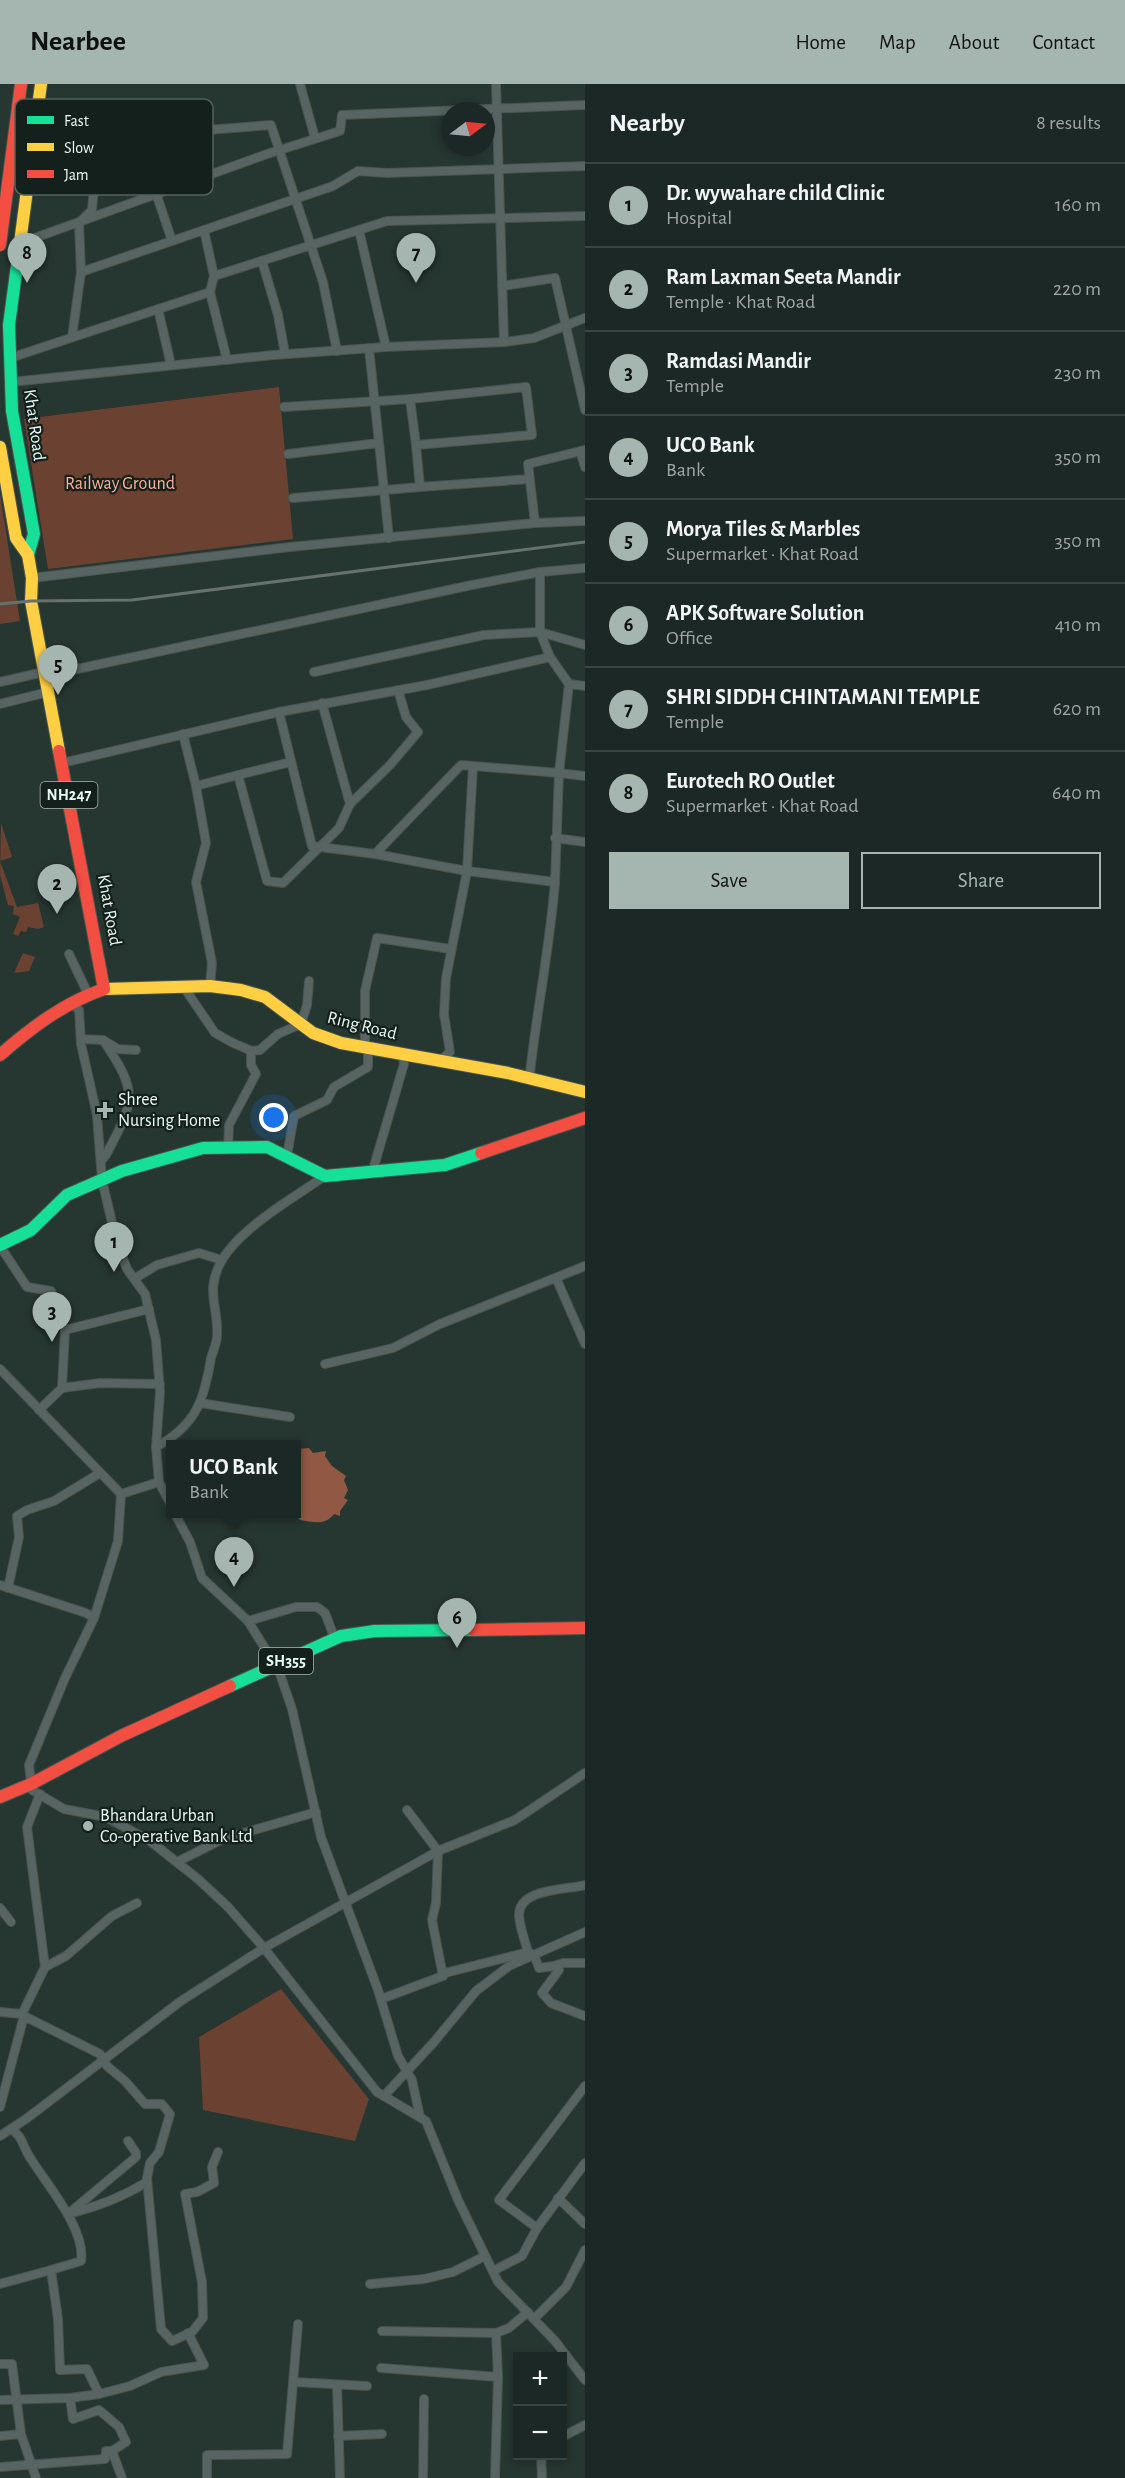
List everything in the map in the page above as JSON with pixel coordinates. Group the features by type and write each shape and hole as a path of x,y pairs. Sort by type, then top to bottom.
{"main road":[{"path":"18,99 21,84"},
{"name":"Khat Road","path":"39,99 41,84"},
{"path":"0,245 4,186 15,120"},
{"name":"Khat Road","path":"25,195 9,326 12,411 34,534 28,555"},
{"name":"Khat Road","path":"0,447 16,538 28,555 32,578 31,601 104,988"},
{"name":"Ring Road","path":"0,1055 40,1021 70,1002 104,988 210,986 241,990 265,997 313,1033 341,1043 526,1077 585,1092"},
{"path":"0,1246 31,1230 67,1195 122,1171 203,1148 267,1147 325,1176 372,1173 389,1169 445,1166 585,1118"},
{"name":"SH355","path":"0,1797 31,1784 121,1736 335,1640 375,1631 585,1628"}],"street":[{"path":"300,84 315,138"},
{"path":"496,84 504,342"},
{"path":"213,173 340,131 342,115 585,105"},
{"path":"213,129 271,125 323,282 337,351"},
{"path":"81,272 333,186 358,171 387,173 498,171 585,166"},
{"path":"72,337 81,272 79,223 92,210 93,195"},
{"path":"18,244 151,195"},
{"path":"157,195 172,241"},
{"path":"214,276 387,221 585,216"},
{"path":"204,230 214,276 210,292 227,360"},
{"path":"359,230 386,346"},
{"path":"262,261 278,315 285,354"},
{"path":"502,286 555,278 584,397 585,410"},
{"path":"10,358 210,292"},
{"path":"158,309 171,366"},
{"path":"10,382 285,354 386,346 504,342 534,338 585,318"},
{"path":"369,348 389,538"},
{"path":"284,407 410,399 526,387 532,435 416,445"},
{"path":"410,399 420,487"},
{"path":"288,454 379,443"},
{"path":"535,523 528,464 583,450 585,467"},
{"path":"294,498 529,478"},
{"path":"32,578 290,547 535,523 585,521"},
{"path":"0,704 63,672 540,572 585,568"},
{"path":"526,1077 530,1073 551,939 555,838 569,684 550,657 540,632 540,572"},
{"path":"314,672 484,635 540,632 585,645"},
{"path":"62,763 279,712 398,690 550,657"},
{"path":"0,682 46,681"},
{"path":"569,684 585,686"},
{"path":"238,775 267,881 283,883 339,828 350,804 390,765 418,732 406,717 398,690"},
{"path":"322,703 350,804"},
{"path":"279,712 312,846 375,854 467,871 555,882"},
{"path":"183,734 207,843 196,882 212,963 210,986"},
{"path":"196,786 291,762"},
{"path":"375,854 460,765 585,776"},
{"path":"440,1061 450,1052 444,1014 446,978 467,871 473,766"},
{"path":"555,838 585,842"},
{"path":"287,1156 294,1116 327,1100 334,1087 368,1066 368,1048 365,1043 365,991 377,938 451,949"},
{"path":"69,954 88,994"},
{"path":"183,987 215,1033 252,1051 260,1050 278,1034 301,1024 307,1005 309,981"},
{"path":"70,1002 79,1010 81,1039 97,1115 102,1180 116,1240 127,1269 145,1294 156,1340 160,1384 160,1422 156,1447 159,1482 166,1495"},
{"path":"81,1039 103,1040 118,1049 136,1050"},
{"path":"101,1161 129,1108 129,1090 123,1069 103,1040"},
{"path":"228,1148 229,1125 256,1074 251,1065 252,1051"},
{"path":"372,1173 404,1064 403,1054"},
{"path":"168,1440 193,1418 206,1392 217,1336 212,1289 222,1260 271,1212 325,1176"},
{"path":"0,1246 27,1287 51,1291 65,1329 62,1388"},
{"path":"134,1279 157,1265 200,1253 222,1260"},
{"path":"325,1364 393,1348 440,1324 585,1266"},
{"path":"556,1278 585,1344"},
{"path":"65,1329 149,1309"},
{"path":"0,1369 121,1494 118,1541 94,1618 64,1678 29,1765 32,1790 64,1809 106,1817 150,1841 228,1907 264,1948 377,2092 426,2121 458,2200 498,2282 555,2341 585,2380"},
{"path":"39,1410 62,1388 100,1383 160,1384"},
{"path":"200,1402 290,1417"},
{"path":"156,1447 166,1441"},
{"path":"94,1618 86,1613 4,1586 19,1537 17,1516 27,1510 54,1501 100,1473"},
{"path":"121,1494 159,1482"},
{"path":"177,1518 190,1542 202,1578 248,1621 276,1666 292,1709 321,1837 381,1999 398,2056 412,2080 420,2117"},
{"path":"248,1621 296,1607 317,1607 325,1614 335,1640"},
{"path":"0,2136 104,2061 181,2001 264,1948 438,1851 516,1820 585,1773"},
{"path":"0,2107 23,2015 45,1967 27,1827 40,1794"},
{"path":"407,1810 438,1851 436,1903 432,1920 443,1976"},
{"path":"177,1862 223,1839 316,1812"},
{"path":"585,1885 545,1892 528,1898 522,1904 519,1914 531,1954 539,1968 563,1963 585,1963"},
{"path":"45,1967 66,1956 112,1916 137,1903"},
{"path":"0,1908 11,1922"},
{"path":"384,2096 476,1991 509,1966 531,1954 585,1932"},
{"path":"381,1999 443,1976 445,1973 531,1954"},
{"path":"555,1966 559,1970 542,1993 551,2003 585,2016"},
{"path":"0,2012 23,2015 100,2054 145,2104 162,2104 170,2114 159,2152 150,2163 147,2182 161,2329 172,2342 188,2333 203,2318 202,2282 185,2194 197,2192 214,2183 212,2167 218,2152"},
{"path":"537,2228 499,2200 585,2086"},
{"path":"0,2284 81,2261 83,2251 68,2214 28,2156 19,2134 12,2129"},
{"path":"68,2214 136,2157 128,2141"},
{"path":"493,2271 522,2256 537,2228 585,2163"},
{"path":"68,2214 101,2206 147,2182"},
{"path":"558,2198 585,2224"},
{"path":"382,2331 496,2333 509,2328 531,2316 566,2287 585,2250"},
{"path":"370,2284 424,2279 453,2272 485,2256"},
{"path":"51,2270 58,2319 60,2370 87,2368 99,2394"},
{"path":"207,2478 207,2455 286,2454 298,2324"},
{"path":"0,2400 70,2398 99,2394 130,2386 160,2372 204,2365 188,2333"},
{"path":"495,2478 498,2377 496,2333"},
{"path":"0,2364 12,2364 21,2434 36,2478"},
{"path":"381,2368 498,2377"},
{"path":"294,2382 367,2386"},
{"path":"337,2385 340,2478"},
{"path":"0,2467 105,2459 106,2451 112,2451 126,2442 119,2427 99,2410 73,2418 70,2398"},
{"path":"423,2478 424,2399"},
{"path":"567,2434 585,2425"},
{"path":"0,2436 21,2434"},
{"path":"338,2436 382,2434"},
{"path":"112,2451 122,2478"},
{"path":"541,2460 542,2478"}],"green space":[{"name":"Railway Ground","path":"279,387 293,539 48,569 24,419"},
{"path":"0,494 20,621 0,624"},
{"path":"1,823 12,857 0,861"},
{"path":"0,862 17,907 38,903 44,927 38,929 28,927 26,932 21,931 18,936 13,934 20,917 13,914 14,906 8,905 0,875"},
{"path":"23,953 35,957 29,971 14,973"},
{"path":"281,1989 369,2099 355,2141 203,2110 199,2037"}],"shaded area":[{"path":"309,1448 313,1453 326,1451 325,1456 332,1466 346,1476 344,1480 348,1490 344,1498 348,1500 340,1511 340,1516 334,1514 323,1522 298,1518 301,1518 301,1449"}],"railway":[{"path":"0,604 31,601 132,600 585,542"}],"traffic: fast":[{"path":"20,243 9,325 12,411 34,534 28,555"},
{"path":"0,1245 31,1230 67,1195 122,1171 203,1148 267,1147 325,1176 445,1165 481,1153"},
{"path":"230,1686 341,1636 375,1631 473,1630"}],"traffic: slow":[{"path":"39,99 41,84"},
{"path":"20,243 26,195"},
{"path":"0,447 16,538 28,555 32,578 31,601 59,751"},
{"path":"104,989 210,986 241,990 265,997 313,1033 341,1043 508,1073 585,1092"}],"traffic: jam":[{"path":"19,99 21,84"},
{"path":"0,245 15,130"},
{"path":"0,1055 49,1017 75,1001 104,989 59,751"},
{"path":"481,1153 585,1118"},
{"path":"473,1630 585,1628"},
{"path":"0,1797 31,1784 121,1736 230,1686"}],"place":[{"name":"Eurotech RO Outlet","path":"27,283"},
{"name":"SHRI SIDDH CHINTAMANI TEMPLE","path":"416,283"},
{"name":"Morya Tiles & Marbles","path":"58,695"},
{"name":"Ram Laxman Seeta Mandir","path":"57,914"},
{"name":"Shree Nursing Home","path":"105,1110"},
{"name":"Dr. wywahare child Clinic","path":"114,1272"},
{"name":"Ramdasi Mandir","path":"52,1342"},
{"name":"UCO Bank","path":"234,1587"},
{"name":"APK Software Solution","path":"457,1648"},
{"name":"Bhandara Urban Co-operative Bank Ltd","path":"88,1826"}]}
